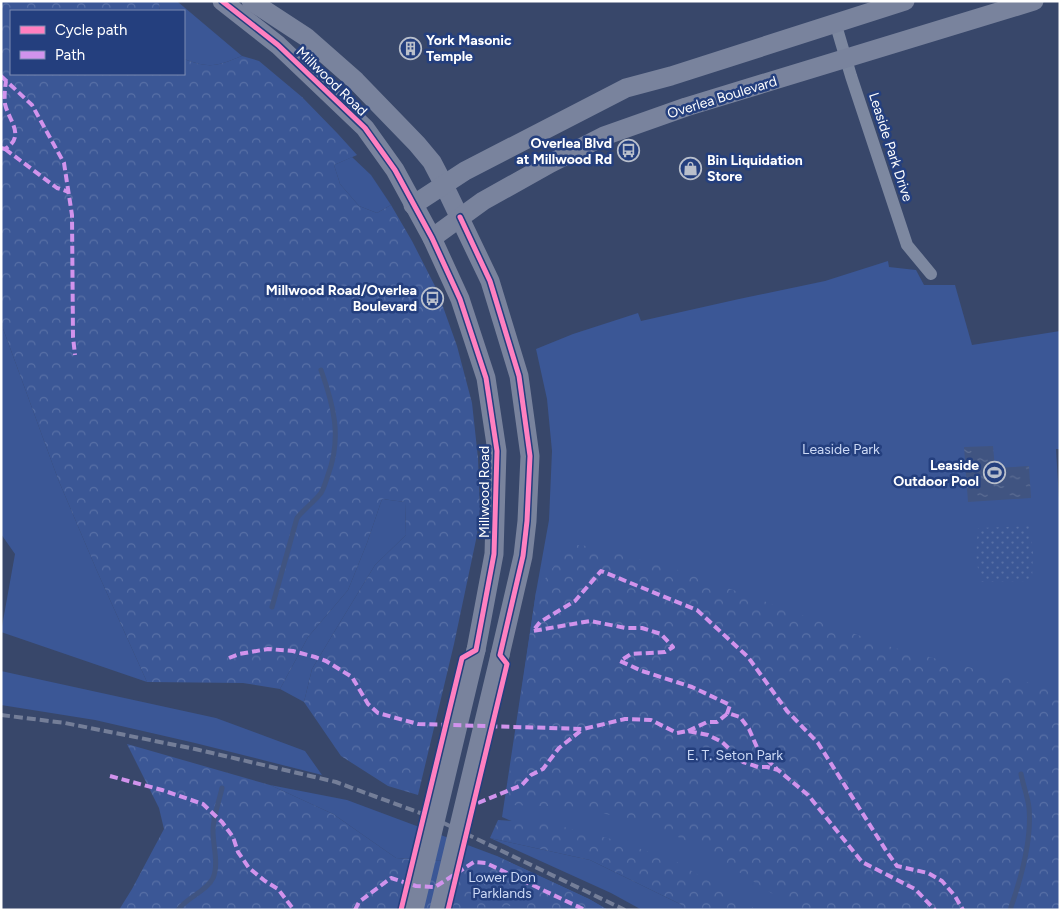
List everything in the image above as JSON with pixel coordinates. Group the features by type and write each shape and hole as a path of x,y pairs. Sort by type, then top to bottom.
{"main road":[{"name":"Millwood Road","path":"222,1 278,45 364,128 395,170 432,238 460,299 486,378 497,451 494,554 476,650 414,910"},
{"name":"Millwood Road","path":"251,1 306,37 356,81 432,162 490,281 519,376 530,456 527,521 523,556 439,910"},
{"path":"413,205 444,184 504,150 626,88 671,76 905,1"},
{"name":"Overlea Boulevard","path":"432,238 482,201 604,136 686,107 1034,1"}],"street":[{"name":"Leaside Park Drive","path":"835,22 907,244 932,274"}],"green space":[{"path":"1,1 160,1 159,10 10,10 10,75 185,75 185,59 213,65 242,56 259,61 302,97 357,155 334,165 340,184 359,206 377,213 391,205 437,290 457,346 472,403 478,458 480,510 477,535 454,644 418,795 388,786 341,756 304,702 312,669 375,565 406,535 405,502 382,499 348,590 308,637 280,689 243,683 147,682 58,479 1,323"},
{"path":"160,1 178,2 242,56 213,65 185,59 185,10 159,10"},
{"path":"352,157 371,175 391,205 377,213 359,206 340,184 334,165"},
{"name":"Leaside Park","path":"888,261 889,267 916,270 924,285 955,285 972,345 1060,331 1060,449 1056,449 1060,515 1060,910 696,910 599,858 502,817 536,592 549,520 552,451 547,399 536,349 573,334 638,313 641,321 825,281"},
{"path":"1,323 58,479 147,682 1,632 15,554 1,534"},
{"path":"382,499 405,502 406,535 375,565 312,669 304,702 280,689 308,637 348,590"},
{"path":"1029,526 1033,552 1032,581 980,582 976,555 978,528"},
{"name":"E. T. Seton Park","path":"569,544 595,547 675,569 891,647 1060,691 1060,910 798,910 703,849 653,825 576,807 505,805 536,592"},
{"path":"1,671 216,718 305,751 322,775 95,720 1,705"},
{"name":"Lower Don Parklands","path":"127,744 270,785 333,814 396,858 482,863 496,856 589,899 608,910 539,910 514,906 477,908 474,910 119,910 164,829 159,808"},
{"name":"Lower Don Parklands","path":"270,785 347,800 497,856 589,899 608,910 471,910 482,863 396,858 333,814"},
{"path":"498,820 548,823 615,840 675,861 757,910 685,910 680,904 590,860 490,838"},
{"path":"490,838 590,860 680,904 685,910 642,910 611,893"}],"water":[{"path":"993,446 995,468 1029,466 1031,498 968,502 964,447"}],"waterway":[{"path":"272,607 297,518 321,493 335,448 333,409 321,370"},
{"path":"1010,910 1022,873 1029,834 1028,804 1021,774"},
{"path":"178,910 206,887 215,873 216,861 213,826 222,788"}],"railway":[{"path":"1,715 65,723 195,749 336,782 431,817 625,910"}],"marked path":[{"path":"1,76 32,105 64,163 72,215 73,337 75,355"},
{"path":"1,148 5,149 11,144 15,134 5,104 6,81"},
{"path":"5,149 57,188 69,192"},
{"path":"727,714 730,705 692,687 642,671 620,661 631,654 665,652 673,647 661,634 642,628 626,628 590,621 533,631 540,622 575,601 601,571 697,610 748,657 787,711 818,743 897,866 928,873 942,881 955,896 963,910"},
{"path":"229,658 239,654 268,649 293,651 315,657 326,661 352,677 368,704 378,713 418,724 583,729 625,719 651,720 677,733 688,731 708,735 722,742 743,762 758,767 778,770 808,795 862,862 915,889 935,910"},
{"path":"688,731 707,722 717,722 727,714 740,717 749,729 759,752 777,769"},
{"path":"478,803 522,785 531,775 543,769 559,748 583,729"},
{"path":"110,776 162,790 203,804 222,822 233,837 238,852 249,868 278,889 294,910"},
{"path":"355,910 359,902 391,878 416,886 435,887 474,862 486,863 585,910"}],"cycle path":[{"path":"222,1 278,45 365,128 395,170 432,238 460,299 486,378 497,451 494,554 476,650 462,658 401,910"},
{"path":"448,910 507,664 500,655 523,556 527,521 530,456 519,376 490,281 460,217"}],"place":[{"name":"York Masonic Temple","path":"410,48"},
{"name":"Overlea Blvd at Millwood Rd","path":"628,151"},
{"name":"Bin Liquidation Store","path":"691,168"},
{"name":"Millwood Road/Overlea Boulevard","path":"433,298"},
{"name":"Leaside Outdoor Pool","path":"995,473"}]}
